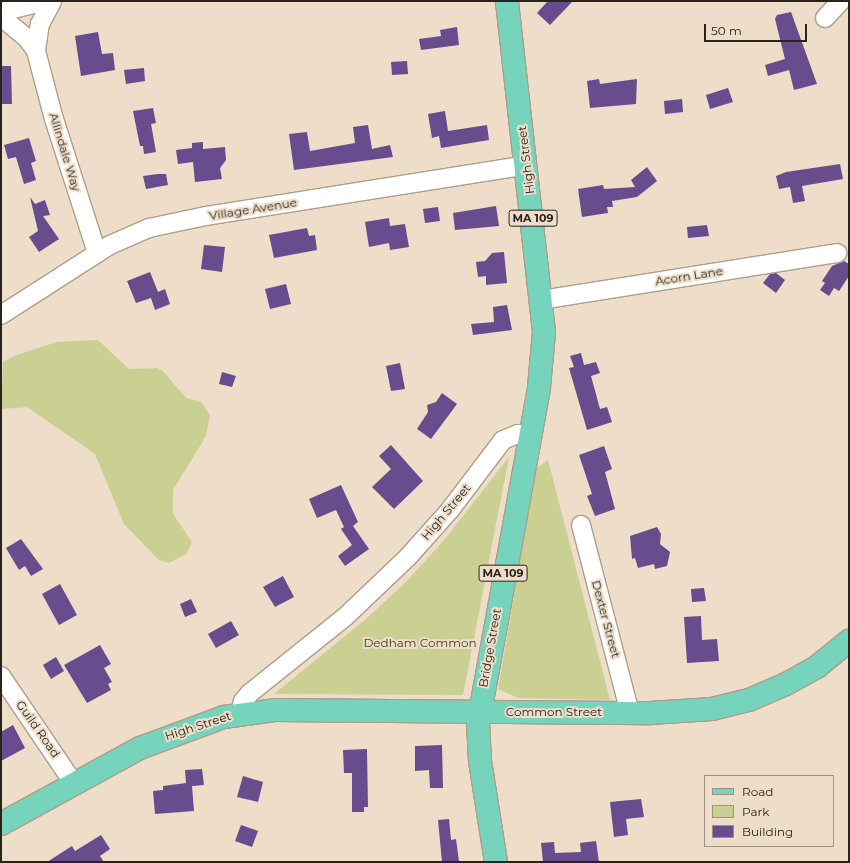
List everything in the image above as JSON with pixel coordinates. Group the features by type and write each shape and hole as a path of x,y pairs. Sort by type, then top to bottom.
{"main road":[{"name":"High Street","path":"507,1 542,300 542,357 529,435"},
{"name":"Bridge Street","path":"496,862 480,760 479,712 529,435"},
{"name":"Common Street","path":"240,713 275,710 630,713 706,709 749,700 807,673 849,641"},
{"name":"High Street","path":"1,824 160,739 202,722 240,713"}],"street":[{"path":"1,12 46,1"},
{"name":"Allindale Way","path":"36,51 40,24 52,1"},
{"path":"825,18 841,1"},
{"name":"Allindale Way","path":"1,17 26,37 36,51 56,126 97,253"},
{"name":"Village Avenue","path":"1,315 97,253 128,236 174,222 527,165"},
{"name":"Acorn Lane","path":"542,300 836,252"},
{"name":"High Street","path":"240,713 241,705 250,693 345,617 408,557 450,510 503,440 518,434 529,435"},
{"name":"Dexter Street","path":"581,525 630,713"},
{"name":"Guild Road","path":"1,676 74,784"}],"green space":[{"path":"98,340 129,369 157,368 163,371 186,398 201,402 210,415 206,436 173,490 173,514 192,542 186,554 169,563 159,560 124,524 95,454 27,407 1,409 3,362 19,354 57,342"},
{"name":"Dedham Common","path":"509,457 463,695 274,694 367,618 408,580 445,539"},
{"name":"Dedham Common","path":"548,460 610,700 518,698 498,689 536,468"}],"building":[{"path":"548,1 573,1 550,25 537,13"},
{"path":"791,12 817,84 794,90 789,70 768,76 765,65 785,59 775,19 777,15"},
{"path":"457,27 459,45 421,50 419,39 441,36 440,30"},
{"path":"98,32 102,54 113,53 115,70 81,76 75,36"},
{"path":"407,61 408,74 392,75 391,62"},
{"path":"1,66 11,66 12,104 1,104"},
{"path":"144,68 145,81 126,84 124,70"},
{"path":"599,79 600,84 637,79 636,104 590,108 587,81"},
{"path":"728,88 733,102 710,109 706,95"},
{"path":"682,99 683,112 665,114 664,101"},
{"path":"153,108 156,123 151,124 156,152 144,154 143,146 140,146 133,111"},
{"path":"445,111 448,131 487,125 489,140 441,148 439,136 432,138 428,114"},
{"path":"368,125 372,149 390,145 393,157 294,170 289,134 307,132 310,151 355,143 353,127"},
{"path":"29,138 36,161 31,163 36,180 24,184 16,157 8,159 4,145"},
{"path":"203,142 203,149 225,147 226,160 220,168 222,179 195,182 193,162 178,164 176,150 192,148 192,143"},
{"path":"840,164 843,179 802,186 805,201 793,203 790,187 779,189 776,176 786,172"},
{"path":"647,167 657,181 637,197 612,201 613,207 607,207 608,213 582,217 578,189 603,185 604,189 635,187 631,180"},
{"path":"166,174 168,185 146,189 143,176"},
{"path":"30,197 35,204 45,200 50,215 43,216 59,239 39,252 29,237 38,231"},
{"path":"496,206 499,226 455,230 453,213"},
{"path":"438,207 440,221 425,223 423,209"},
{"path":"389,218 390,226 405,224 409,247 390,250 389,243 369,247 365,222"},
{"path":"707,225 709,236 688,238 687,227"},
{"path":"307,228 309,236 315,235 317,250 274,258 269,235"},
{"path":"204,245 225,247 222,272 201,269"},
{"path":"504,252 507,283 486,285 486,276 478,277 476,262 485,261 492,253"},
{"path":"844,261 849,264 849,276 839,291 834,288 829,296 820,290 825,283 822,281 832,266"},
{"path":"150,272 158,292 165,289 170,304 155,310 151,298 136,303 127,281"},
{"path":"776,273 785,280 776,293 763,283 770,274"},
{"path":"286,284 291,304 270,309 265,289"},
{"path":"507,305 512,330 473,335 471,324 494,322 493,307"},
{"path":"581,353 584,365 596,362 600,373 591,376 600,409 607,407 612,422 587,430 569,368 574,367 570,356"},
{"path":"400,363 405,389 391,391 386,366"},
{"path":"222,372 236,376 232,387 219,384"},
{"path":"442,393 457,404 431,439 417,429 428,412 427,405 436,402"},
{"path":"391,445 423,481 394,509 372,487 391,469 379,456"},
{"path":"604,446 612,469 605,472 615,509 595,516 587,496 592,494 579,455"},
{"path":"341,485 358,522 353,526 369,549 345,566 338,556 352,545 341,529 344,527 336,510 317,518 309,499"},
{"path":"657,527 661,534 660,544 670,552 667,566 655,569 654,564 638,568 635,558 632,559 630,536"},
{"path":"21,539 43,569 31,576 25,566 19,570 6,548"},
{"path":"283,576 294,597 275,607 263,587"},
{"path":"60,584 77,615 59,625 42,594"},
{"path":"704,588 706,601 692,602 691,589"},
{"path":"191,599 197,612 185,617 180,604"},
{"path":"701,616 702,640 717,639 719,661 687,663 684,617"},
{"path":"231,621 239,635 216,648 208,634"},
{"path":"100,645 111,664 104,668 112,682 108,684 111,690 87,703 64,665"},
{"path":"56,657 64,671 51,679 43,665"},
{"path":"13,725 25,748 1,761 1,732"},
{"path":"442,745 443,788 430,788 429,770 415,771 415,746"},
{"path":"367,749 368,807 364,807 364,812 352,812 352,773 344,773 343,750"},
{"path":"202,769 204,785 192,786 194,811 155,814 153,791 163,790 163,786 186,783 185,770"},
{"path":"243,776 263,782 258,802 237,797"},
{"path":"641,799 644,817 626,819 628,835 614,837 610,802"},
{"path":"449,819 451,840 456,839 459,862 442,862 438,820"},
{"path":"241,825 258,831 252,847 235,841"},
{"path":"101,835 110,849 100,856 104,862 47,862 72,846 75,851"},
{"path":"596,841 599,862 543,862 541,843 554,842 555,853 581,852 580,843"}]}
